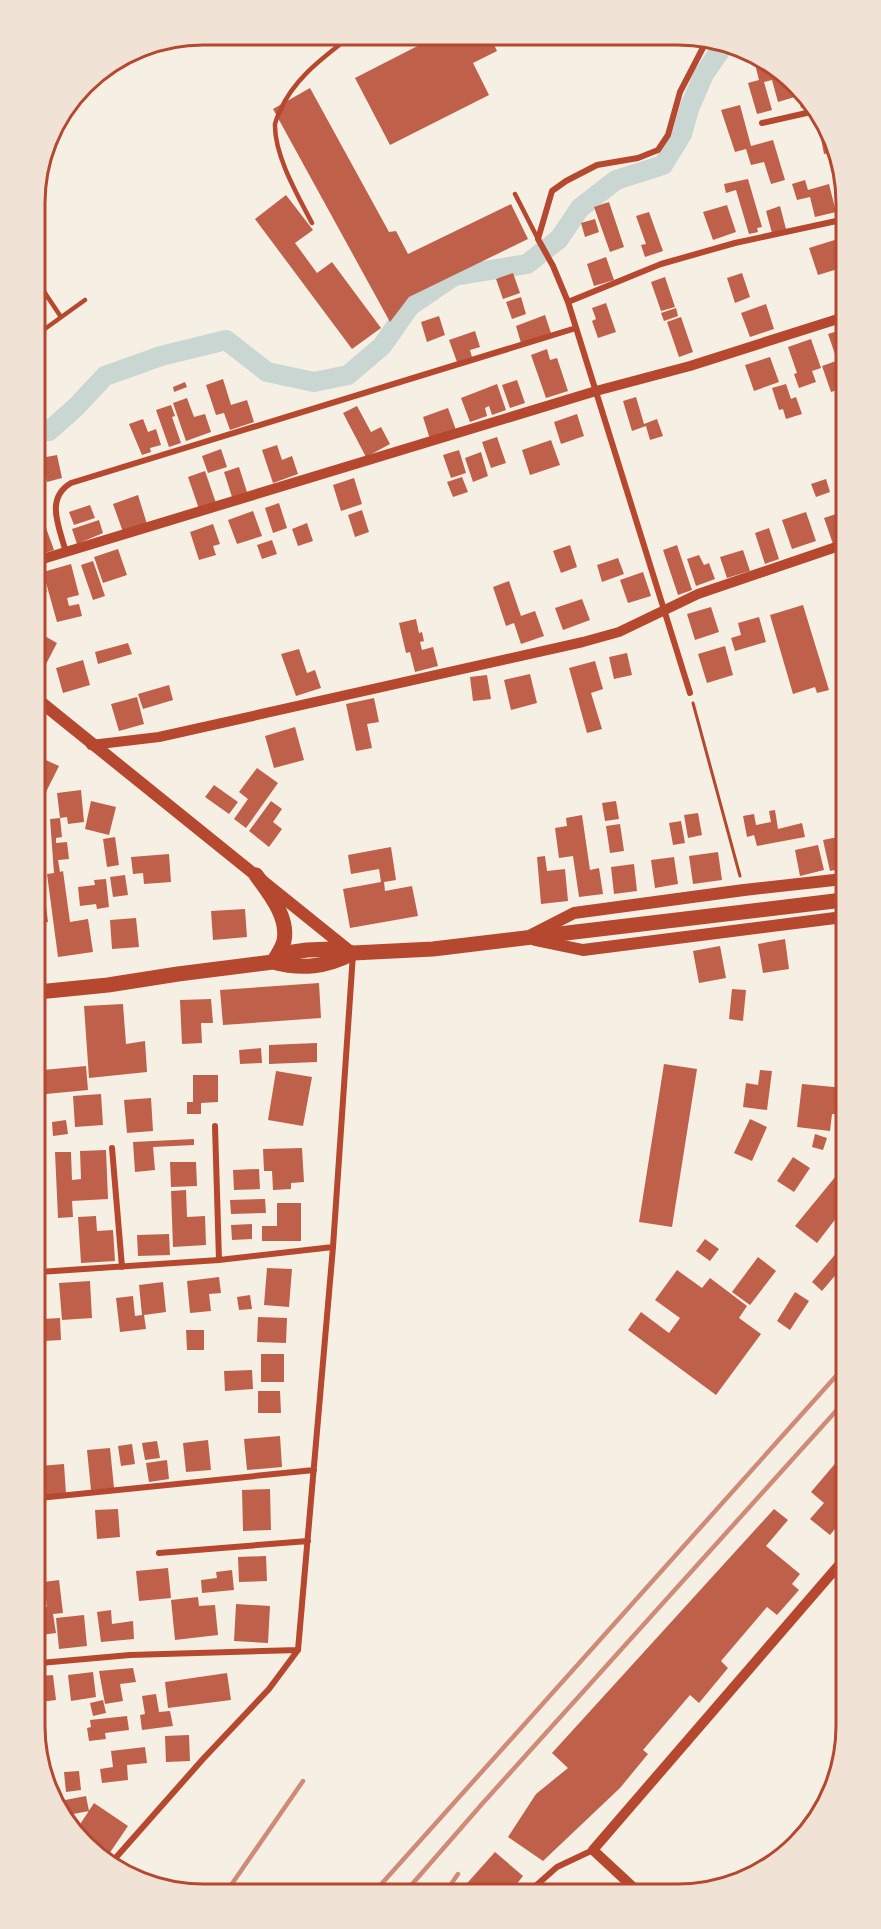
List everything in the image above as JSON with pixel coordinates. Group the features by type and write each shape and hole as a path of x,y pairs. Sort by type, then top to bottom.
{"main road":[{"path":"45,706 353,953"},
{"path":"256,875 270,894 283,922 284,940 273,962"},
{"path":"525,938 574,913 836,880"},
{"path":"45,991 273,962 292,967 308,966 334,963 353,953 433,949 836,901"},
{"path":"525,938 583,950 836,918"}],"street":[{"path":"690,693 568,302 538,238 552,191 597,165 638,158 658,150 668,135 680,92 703,47"},
{"path":"762,123 807,113"},
{"path":"568,302 661,264 735,243 836,221"},
{"path":"45,559 596,391 690,366 836,320"},
{"path":"66,553 55,501 58,493 70,483 576,328"},
{"path":"91,745 159,737 550,650 619,632 698,594 836,547"},
{"path":"116,1858 203,1758 269,1689 298,1650 333,1247 353,953"},
{"path":"214,1126 219,1260"},
{"path":"112,1148 123,1267"},
{"path":"45,1272 219,1260 333,1247"},
{"path":"45,1497 314,1470"},
{"path":"159,1553 308,1541"},
{"path":"538,1884 557,1867 593,1851 836,1570"},
{"path":"45,1663 130,1655 298,1650"},
{"path":"593,1851 629,1884"}],"lane":[{"path":"312,223 289,177 278,147 275,123 285,99 300,80 339,45"},
{"path":"515,194 538,238"},
{"path":"45,293 61,317"},
{"path":"45,329 85,300"}],"path":[{"path":"690,693 744,890"}],"building":[{"path":"419,45 494,45 497,51 473,63 489,95 390,145 355,78"},
{"path":"756,68 766,72 795,97 778,102 772,80 764,82 772,110 757,114 748,83 759,80"},
{"path":"310,88 389,232 396,231 408,254 511,204 528,239 409,297 390,322 273,109"},
{"path":"740,105 751,146 773,140 785,180 771,184 764,162 751,165 746,149 735,152 721,110"},
{"path":"820,135 828,153 824,154"},
{"path":"748,179 762,227 757,228 758,232 749,234 736,190 726,193 724,184"},
{"path":"805,180 808,190 829,184 836,212 815,217 810,197 797,200 792,184"},
{"path":"286,195 313,230 295,243 317,273 332,262 381,328 352,349 255,219"},
{"path":"609,202 624,247 610,252 594,207"},
{"path":"727,205 736,232 713,240 703,212"},
{"path":"780,206 786,229 772,233 766,211"},
{"path":"649,212 663,251 645,257 641,245 646,244 636,216"},
{"path":"595,219 599,232 585,237 581,223"},
{"path":"836,240 836,270 818,275 809,248"},
{"path":"606,257 614,280 594,286 587,264"},
{"path":"513,273 520,293 503,299 496,279"},
{"path":"742,273 750,297 735,303 727,278"},
{"path":"665,277 675,307 661,311 651,282"},
{"path":"521,297 526,314 512,319 506,302"},
{"path":"606,303 616,332 598,338 592,321 596,319 592,308"},
{"path":"766,304 774,329 750,337 741,313"},
{"path":"676,308 678,316 664,321 661,313"},
{"path":"545,315 551,333 521,343 516,326"},
{"path":"439,316 445,335 427,342 421,322"},
{"path":"681,317 693,352 679,357 667,322"},
{"path":"475,331 480,347 470,350 472,357 457,362 449,340"},
{"path":"836,332 836,357 828,334"},
{"path":"811,339 821,368 812,371 816,382 799,388 794,374 797,373 788,347"},
{"path":"547,349 550,360 557,358 568,391 546,398 531,355"},
{"path":"770,357 779,382 754,391 745,365"},
{"path":"836,361 836,390 831,392 822,366"},
{"path":"223,379 231,405 247,400 254,422 230,430 224,413 216,415 206,385"},
{"path":"517,380 525,403 510,408 502,385"},
{"path":"185,382 187,387 174,392 173,387"},
{"path":"497,384 506,410 492,415 489,406 485,408 487,416 470,422 461,398"},
{"path":"786,384 791,399 796,397 802,414 786,419 783,409 779,410 772,388"},
{"path":"636,397 644,424 657,419 663,436 650,440 646,426 632,431 623,401"},
{"path":"187,398 194,417 205,414 211,432 186,441 173,403"},
{"path":"171,405 175,416 172,417 181,443 169,447 156,410"},
{"path":"357,406 371,432 381,427 390,444 366,457 343,413"},
{"path":"448,408 456,430 430,439 423,417"},
{"path":"577,414 584,436 561,444 554,422"},
{"path":"143,419 148,432 156,429 161,445 150,448 151,452 142,455 129,424"},
{"path":"497,437 506,463 491,468 482,442"},
{"path":"551,440 560,465 530,475 522,450"},
{"path":"277,445 282,460 292,456 298,474 273,483 262,450"},
{"path":"221,449 227,467 208,473 202,456"},
{"path":"459,450 466,473 451,478 443,455"},
{"path":"481,452 488,476 473,482 465,458"},
{"path":"57,455 62,478 47,482 45,457"},
{"path":"239,467 247,492 232,497 224,472"},
{"path":"205,471 216,503 199,509 188,477"},
{"path":"462,477 468,492 453,497 447,482"},
{"path":"354,478 362,504 341,511 333,485"},
{"path":"826,479 830,492 816,497 811,484"},
{"path":"138,495 147,524 123,532 113,504"},
{"path":"279,503 287,528 273,533 265,508"},
{"path":"90,505 95,518 74,525 69,512"},
{"path":"362,510 369,532 355,537 348,515"},
{"path":"253,511 262,536 237,544 228,520"},
{"path":"806,512 816,541 792,549 782,520"},
{"path":"836,514 836,543 833,544 824,518"},
{"path":"99,520 103,533 77,544 72,529"},
{"path":"307,523 313,541 298,546 292,529"},
{"path":"213,524 220,544 213,546 216,555 199,560 190,532"},
{"path":"45,525 54,550 45,553"},
{"path":"769,528 779,559 765,564 755,533"},
{"path":"272,540 277,554 262,559 257,545"},
{"path":"570,545 577,567 561,573 553,551"},
{"path":"677,545 692,590 678,595 663,550"},
{"path":"118,549 127,575 103,583 94,557"},
{"path":"743,550 750,571 727,578 720,557"},
{"path":"699,555 704,565 709,563 715,579 696,586 687,559"},
{"path":"618,558 624,574 602,582 597,565"},
{"path":"93,561 105,596 93,600 81,565"},
{"path":"71,564 79,595 67,598 69,606 79,604 82,616 57,622 45,571"},
{"path":"643,572 651,596 628,603 620,580"},
{"path":"509,581 521,616 535,611 544,636 521,644 514,623 506,626 493,587"},
{"path":"582,599 590,620 563,630 555,608"},
{"path":"803,605 829,690 817,693 815,687 793,694 770,615"},
{"path":"711,607 719,632 695,640 687,614"},
{"path":"759,617 766,642 735,651 731,638 741,635 738,623"},
{"path":"416,619 419,633 422,632 424,641 420,642 422,650 433,647 438,666 415,672 410,652 406,653 399,623"},
{"path":"45,636 57,643 45,663"},
{"path":"128,643 132,654 98,664 95,652"},
{"path":"725,646 733,675 707,683 698,654"},
{"path":"299,649 307,673 315,670 321,688 296,696 281,654"},
{"path":"627,653 632,675 614,679 609,657"},
{"path":"83,660 90,685 63,693 56,668"},
{"path":"595,661 603,689 591,693 602,729 587,733 569,668"},
{"path":"530,674 537,703 511,710 504,680"},
{"path":"487,675 491,699 473,701 470,677"},
{"path":"169,685 173,700 143,709 138,694"},
{"path":"137,697 144,724 119,731 111,704"},
{"path":"374,698 379,722 367,724 372,748 356,751 346,704"},
{"path":"295,727 304,760 274,768 265,736"},
{"path":"45,760 59,766 45,791"},
{"path":"257,768 278,783 246,828 234,819 248,799 239,792"},
{"path":"214,785 238,802 229,814 205,797"},
{"path":"81,790 84,822 68,824 67,817 60,818 57,793"},
{"path":"91,801 116,807 109,835 85,829"},
{"path":"271,801 282,809 273,822 282,829 269,847 249,831"},
{"path":"616,801 619,819 605,821 602,803"},
{"path":"775,810 778,829 802,823 805,837 757,846 754,835 747,837 743,816 754,814 756,825 771,822 769,811"},
{"path":"698,813 702,835 688,838 684,815"},
{"path":"582,815 590,870 599,868 603,894 579,897 573,856 559,858 555,828 567,826 566,818"},
{"path":"60,818 62,837 56,838 56,843 67,842 69,859 58,860 60,872 63,871 70,922 88,919 93,952 58,957 47,874 54,873 50,819"},
{"path":"681,821 685,843 673,845 669,823"},
{"path":"620,824 624,851 610,853 606,826"},
{"path":"115,837 119,865 107,867 103,839"},
{"path":"836,837 836,870 830,871 823,840"},
{"path":"818,845 824,870 800,876 795,850"},
{"path":"391,847 396,880 384,882 385,891 412,886 418,916 350,928 343,889 381,882 379,869 351,874 348,855"},
{"path":"718,852 722,880 693,884 689,856"},
{"path":"169,854 171,882 144,884 143,873 133,874 131,857"},
{"path":"545,856 547,871 565,869 568,901 541,904 537,857"},
{"path":"674,857 678,884 655,888 651,860"},
{"path":"634,864 637,891 614,894 611,867"},
{"path":"125,875 128,895 113,897 110,877"},
{"path":"106,879 109,907 97,909 96,904 80,906 78,887 95,885 94,880"},
{"path":"46,906 48,922 45,922"},
{"path":"245,909 247,937 213,940 211,911"},
{"path":"136,918 139,947 112,949 110,920"},
{"path":"785,939 789,969 763,973 758,944"},
{"path":"720,946 726,978 699,983 693,951"},
{"path":"319,983 321,1018 223,1025 220,990"},
{"path":"732,989 746,990 743,1021 729,1019"},
{"path":"211,999 213,1023 201,1023 202,1043 182,1044 180,1000"},
{"path":"123,1004 126,1044 145,1041 147,1072 89,1078 84,1006"},
{"path":"317,1043 317,1062 269,1064 269,1045"},
{"path":"261,1048 262,1063 240,1064 239,1050"},
{"path":"664,1064 697,1069 672,1227 639,1222"},
{"path":"86,1066 88,1090 46,1094 45,1070"},
{"path":"760,1070 772,1071 767,1110 743,1107 746,1083 758,1085"},
{"path":"276,1071 312,1077 303,1126 268,1120"},
{"path":"193,1075 218,1075 218,1102 201,1103 201,1114 187,1114 187,1102 193,1102"},
{"path":"802,1084 836,1087 836,1114 832,1114 830,1131 797,1127"},
{"path":"101,1094 103,1125 75,1127 73,1096"},
{"path":"151,1098 153,1131 127,1133 124,1100"},
{"path":"750,1119 767,1127 752,1161 734,1153"},
{"path":"66,1120 68,1134 53,1136 52,1122"},
{"path":"815,1134 827,1138 823,1150 812,1147"},
{"path":"194,1139 194,1145 153,1147 155,1170 135,1172 133,1142"},
{"path":"302,1148 304,1182 291,1183 291,1189 273,1190 272,1171 264,1171 263,1149"},
{"path":"106,1150 108,1199 72,1201 73,1217 58,1218 55,1152 71,1152 72,1180 81,1179 80,1151"},
{"path":"793,1157 810,1168 794,1192 777,1181"},
{"path":"170,1162 196,1162 197,1186 171,1187"},
{"path":"259,1169 260,1189 234,1190 233,1170"},
{"path":"836,1176 836,1218 817,1243 795,1226"},
{"path":"186,1190 187,1217 205,1216 206,1245 173,1247 171,1191"},
{"path":"265,1199 266,1213 231,1214 230,1200"},
{"path":"277,1203 301,1203 301,1241 262,1241 262,1226 277,1226"},
{"path":"96,1216 97,1231 113,1230 115,1261 81,1263 78,1217"},
{"path":"252,1224 252,1239 232,1240 231,1225"},
{"path":"169,1234 170,1255 138,1256 137,1235"},
{"path":"705,1239 719,1249 710,1261 696,1251"},
{"path":"836,1254 836,1274 822,1291 812,1282"},
{"path":"758,1257 776,1271 750,1305 732,1292"},
{"path":"267,1268 292,1269 289,1307 264,1305"},
{"path":"677,1270 702,1288 710,1278 747,1306 739,1318 761,1334 716,1395 628,1330 641,1312 669,1333 680,1318 655,1300"},
{"path":"219,1277 221,1293 209,1294 211,1311 190,1313 187,1281"},
{"path":"90,1281 92,1318 62,1320 59,1283"},
{"path":"163,1282 166,1312 144,1315 146,1329 120,1332 116,1298 133,1296 135,1316 142,1315 139,1285"},
{"path":"795,1292 809,1301 790,1330 777,1321"},
{"path":"250,1295 252,1309 239,1310 237,1297"},
{"path":"258,1317 287,1318 286,1343 257,1342"},
{"path":"60,1318 61,1340 45,1341 45,1319"},
{"path":"186,1330 204,1330 204,1350 187,1350"},
{"path":"261,1354 284,1354 284,1382 261,1382"},
{"path":"252,1370 253,1389 225,1391 224,1371"},
{"path":"258,1391 280,1391 281,1413 258,1413"},
{"path":"280,1436 282,1467 247,1470 244,1439"},
{"path":"208,1440 211,1470 186,1472 183,1443"},
{"path":"157,1441 160,1458 145,1460 142,1443"},
{"path":"132,1444 135,1464 121,1466 118,1446"},
{"path":"110,1448 114,1488 91,1490 87,1450"},
{"path":"167,1460 169,1479 149,1482 146,1463"},
{"path":"836,1463 836,1528 830,1535 810,1519 824,1503 811,1492"},
{"path":"64,1464 66,1494 45,1496 45,1466"},
{"path":"270,1489 271,1530 243,1531 242,1490"},
{"path":"118,1509 120,1537 97,1539 95,1510"},
{"path":"774,1509 788,1520 766,1546 800,1574 792,1584 799,1590 777,1615 767,1607 721,1661 728,1668 699,1703 690,1695 643,1750 648,1754 620,1788 543,1861 508,1837 536,1794 568,1768 552,1753"},
{"path":"266,1556 267,1581 239,1582 238,1557"},
{"path":"168,1568 171,1598 139,1601 136,1571"},
{"path":"232,1570 234,1590 202,1593 201,1580 217,1578 216,1572"},
{"path":"59,1580 63,1613 53,1614 56,1633 45,1634 45,1607 47,1607 45,1582"},
{"path":"198,1597 199,1606 215,1605 218,1635 175,1640 171,1600"},
{"path":"236,1604 270,1606 268,1643 234,1641"},
{"path":"111,1610 112,1624 133,1621 134,1639 101,1642 97,1612"},
{"path":"84,1615 87,1646 59,1649 56,1618"},
{"path":"133,1668 136,1682 120,1684 123,1701 105,1704 99,1671"},
{"path":"93,1672 96,1697 71,1701 68,1675"},
{"path":"227,1673 231,1700 168,1708 165,1682"},
{"path":"53,1675 56,1700 45,1701 45,1676"},
{"path":"156,1694 159,1712 170,1711 173,1726 142,1730 140,1715 145,1714 142,1696"},
{"path":"103,1700 106,1713 93,1716 90,1703"},
{"path":"127,1716 129,1730 105,1733 106,1739 89,1741 87,1728 91,1727 90,1720"},
{"path":"189,1735 190,1761 166,1762 165,1736"},
{"path":"145,1747 147,1763 127,1765 128,1780 102,1783 100,1769 113,1767 111,1751"},
{"path":"79,1771 81,1790 66,1792 64,1772"},
{"path":"86,1796 89,1811 72,1814 64,1800"},
{"path":"94,1803 128,1826 110,1853 91,1838 80,1824"},
{"path":"495,1852 523,1876 517,1884 466,1884"}],"waterway":[{"path":"45,431 49,431 76,407 105,376 161,356 226,340 267,372 314,382 348,375 382,346 410,306 454,276 527,264 559,239 580,208 616,180 663,165 682,134 689,109 704,74 720,51"}],"railway":[{"path":"381,1884 836,1376"},
{"path":"412,1884 836,1411"},
{"path":"232,1884 303,1781"},
{"path":"451,1884 458,1874"}]}
